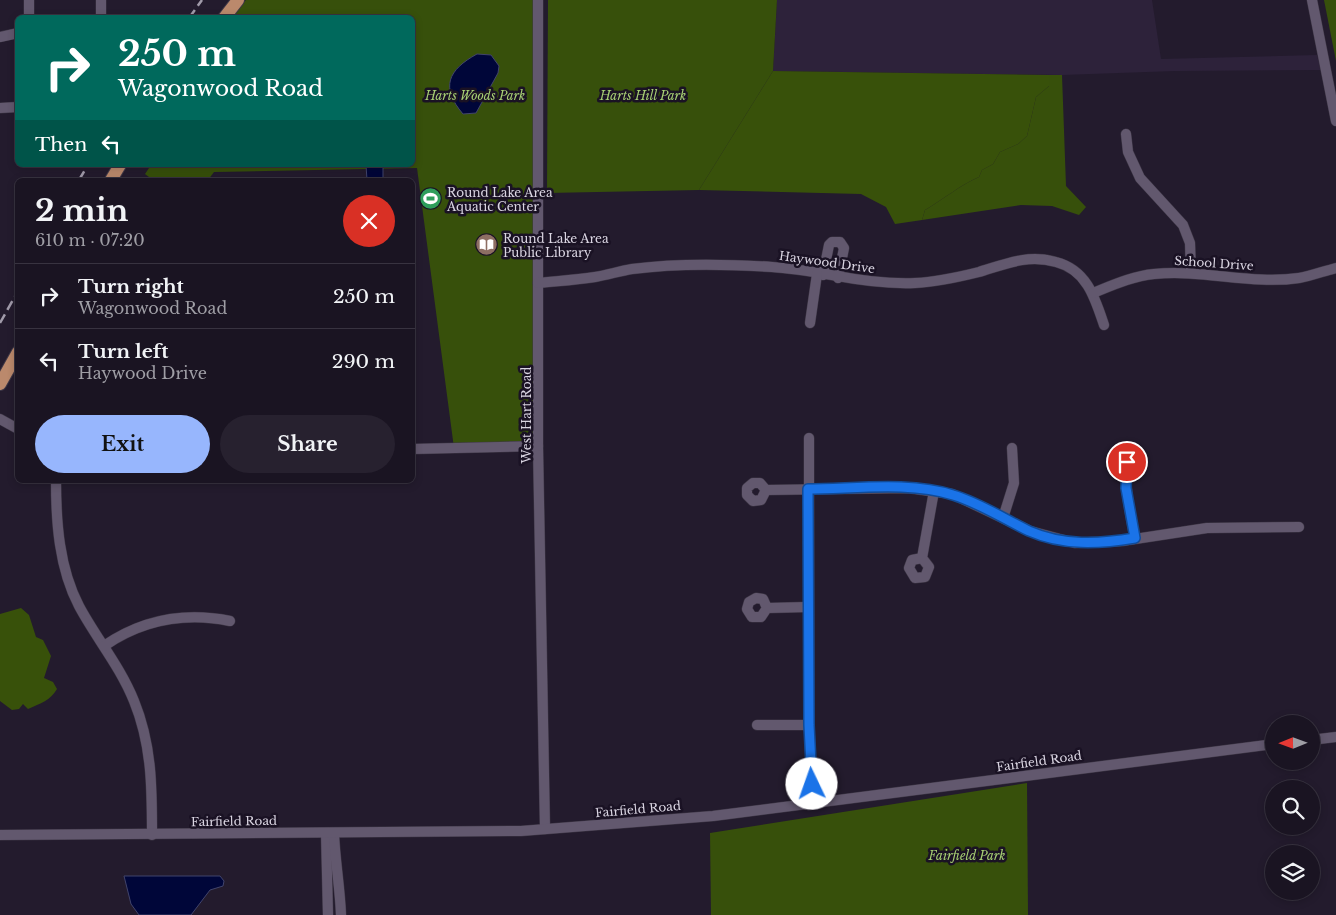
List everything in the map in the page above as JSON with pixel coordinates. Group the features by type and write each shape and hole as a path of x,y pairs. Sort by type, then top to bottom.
{"main road":[{"path":"226,15 238,0"},
{"path":"0,384 15,357"}],"street":[{"path":"29,0 29,15"},
{"path":"101,15 102,0"},
{"name":"West Hart Road","path":"538,0 538,446 545,829"},
{"path":"1312,0 1336,122"},
{"path":"0,37 15,34"},
{"path":"0,108 15,107"},
{"path":"1126,134 1128,152 1140,178 1184,225 1190,243 1191,273"},
{"path":"810,323 820,274 829,245 832,242 840,242 844,248 838,278"},
{"name":"Haywood Drive","path":"538,282 596,277 632,269 774,267 862,282 917,283 977,272 1020,259 1040,259 1058,262 1074,270 1085,280 1093,293 1104,325"},
{"name":"School Drive","path":"1093,293 1131,278 1153,274 1191,273 1259,279 1299,278 1336,268"},
{"path":"0,418 15,427"},
{"path":"808,438 809,725 813,803"},
{"path":"415,450 538,446"},
{"path":"1003,518 1014,483 1012,448"},
{"path":"1128,452 1125,472 1126,488 1135,538"},
{"path":"56,483 58,529 68,576 78,605 117,666 134,700 148,744 151,770 152,835"},
{"path":"766,490 908,488 952,494 1030,531 1062,541 1098,543 1206,528 1299,527"},
{"path":"922,558 934,491"},
{"path":"768,608 808,607"},
{"path":"104,646 122,634 158,621 208,616 230,621"},
{"path":"757,725 809,725"},
{"path":"1320,739 1336,737"},
{"name":"Fairfield Road","path":"0,835 152,835 545,829 714,816 1265,745"},
{"path":"328,915 330,833"},
{"path":"330,833 340,888 341,915"}],"shaded area":[{"path":"777,0 1152,0 1161,59 1317,55 1321,70 1175,71 1062,75 773,71"},
{"path":"477,54 491,55 499,66 498,73 476,113 463,114 451,95 450,80 459,66"},
{"path":"366,167 383,167 383,178 367,178"},
{"path":"124,876 220,876 224,881 223,886 210,890 191,915 139,915 131,904"}],"green space":[{"name":"Harts Woods Park","path":"246,0 539,0 538,446 454,448 417,168 214,172 210,178 150,178 145,174 150,167 415,167 415,15 232,15"},
{"name":"Harts Hill Park","path":"548,0 777,0 773,71 699,190 547,193"},
{"path":"1324,0 1336,0 1336,61"},
{"path":"773,71 1049,75 1049,86 1036,97 1027,136 1018,144 1000,152 993,164 982,170 979,177 925,210 922,220 895,224 886,207 861,194 699,190"},
{"path":"1049,75 1062,75 1066,186 1086,207 1079,215 1052,206 1021,205 922,220 925,210 979,177 982,170 993,164 1000,152 1018,144 1027,136 1036,97 1049,86"},
{"path":"21,608 29,615 36,637 43,640 51,656 44,678 53,682 57,689 48,699 41,703 28,709 23,704 19,709 12,710 0,701 0,614"},
{"name":"Fairfield Park","path":"1027,783 1028,915 711,915 710,833"}],"railway":[{"path":"191,15 202,0"},
{"path":"80,178 87,167"},
{"path":"0,323 15,296"}],"place":[{"name":"Round Lake Area Aquatic Center","path":"431,199"},
{"name":"Round Lake Area Public Library","path":"487,245"}],"route":[{"path":"812,784 809,725 808,489 908,488 934,491 952,494 970,501 1030,531 1062,541 1075,543 1122,541 1135,538 1126,488 1125,472 1127,462"}]}
